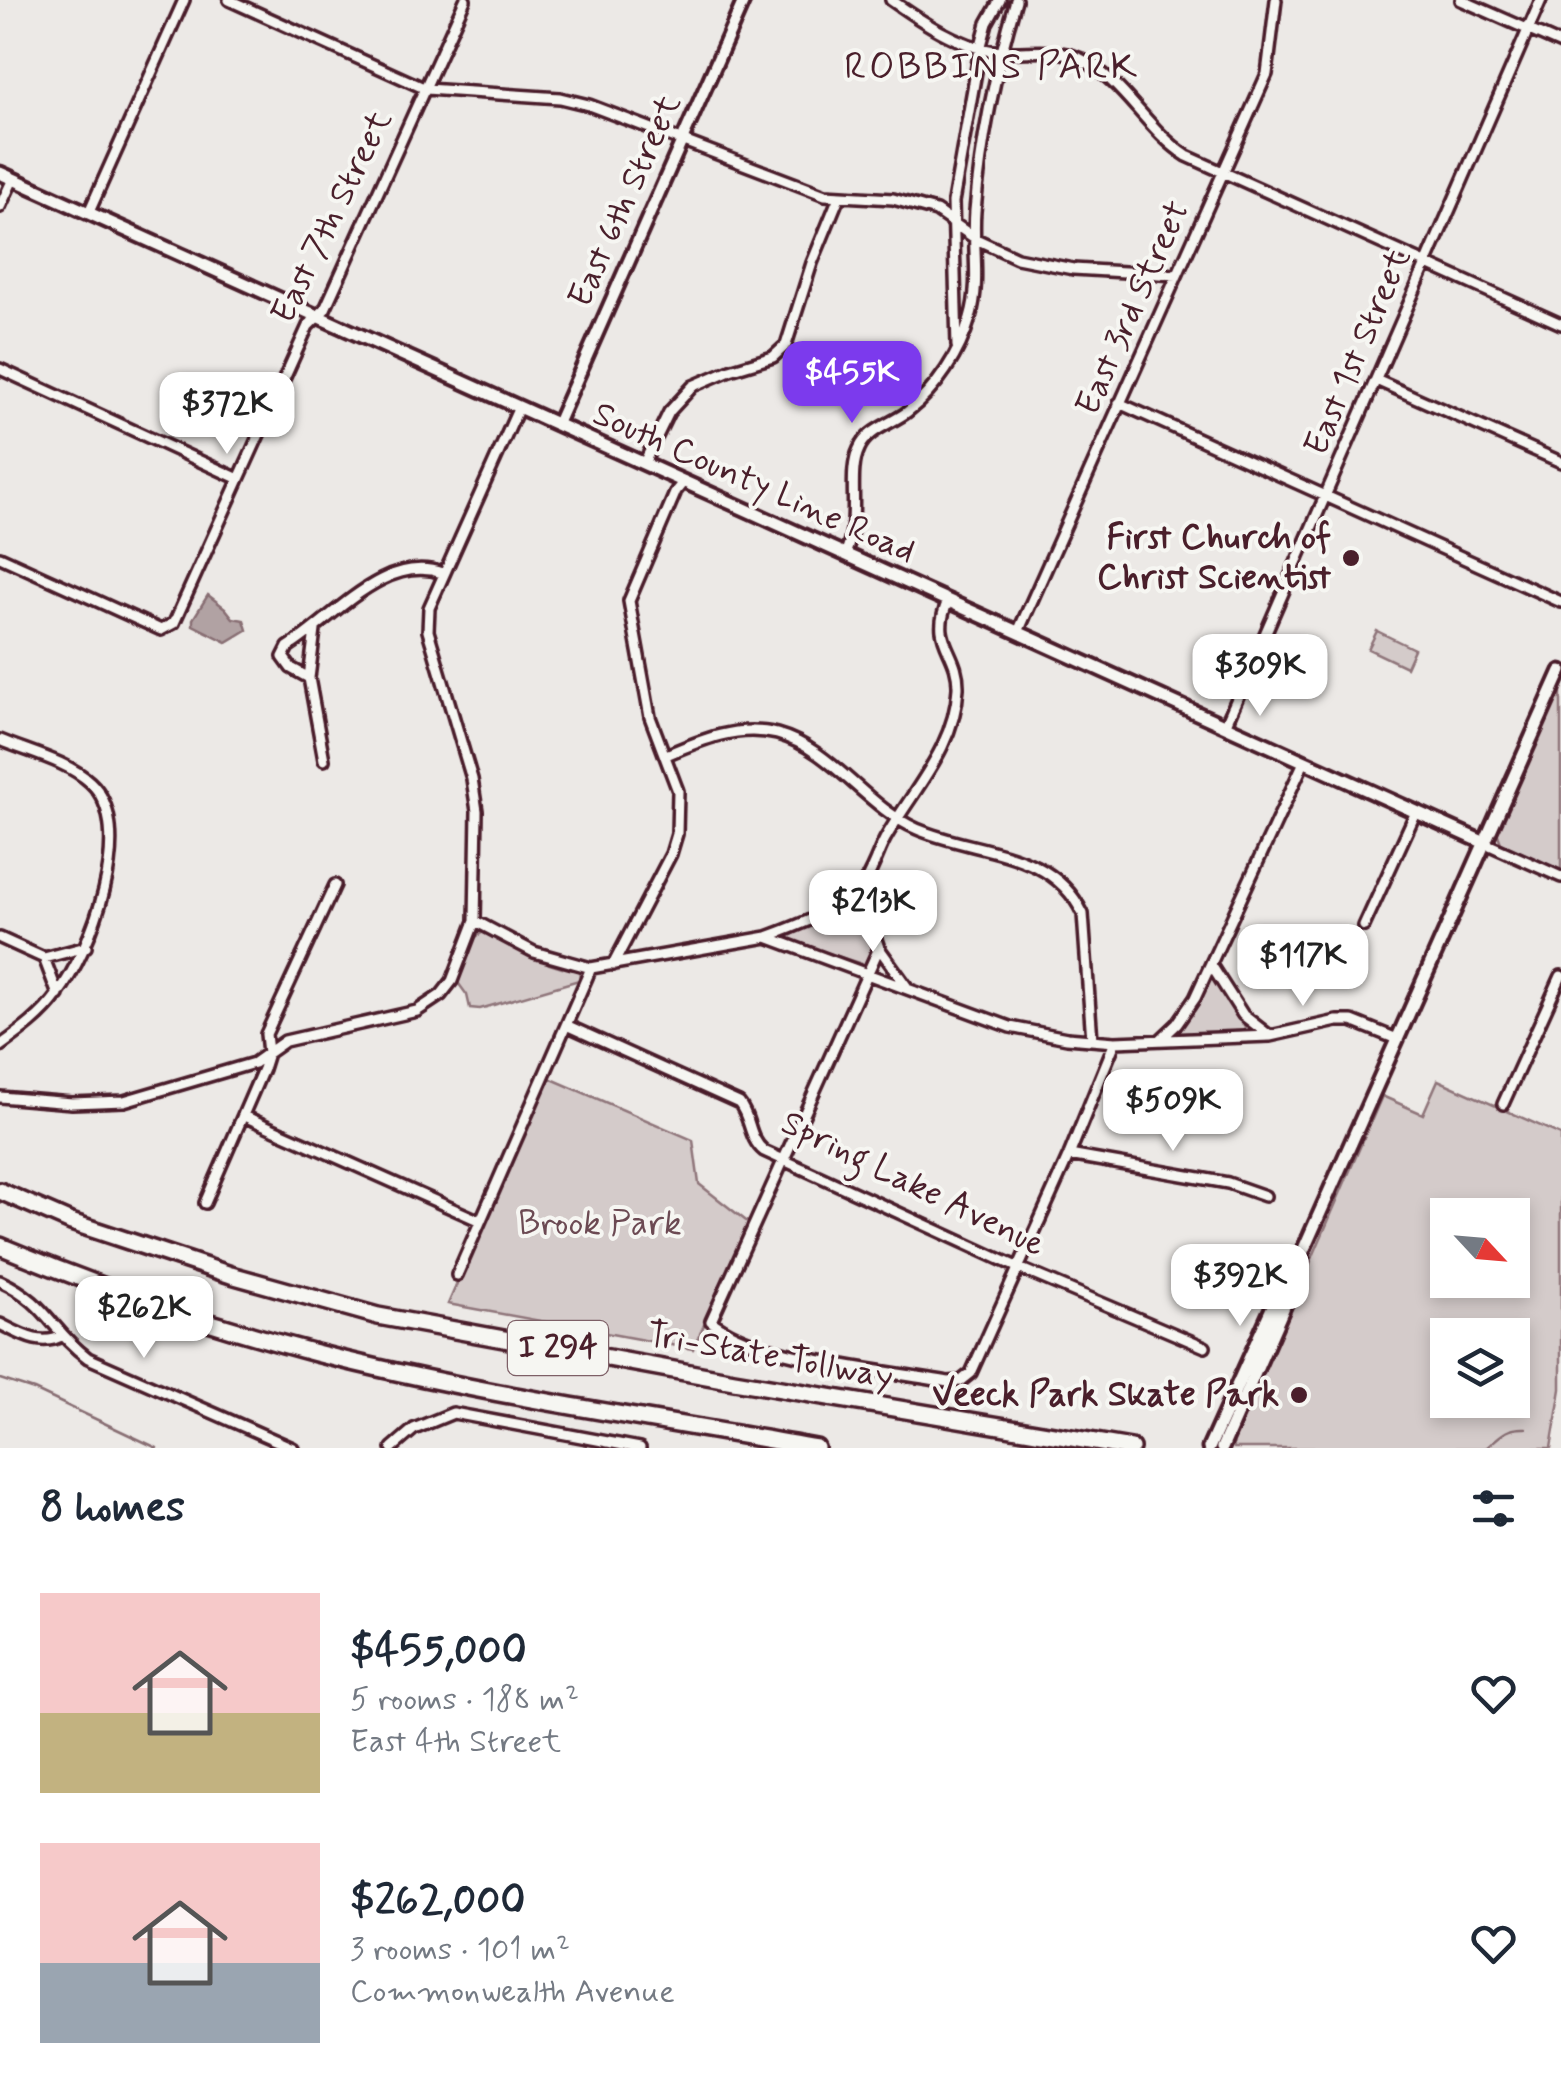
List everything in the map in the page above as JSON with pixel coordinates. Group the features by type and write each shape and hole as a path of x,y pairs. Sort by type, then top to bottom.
{"highway":[{"name":"Tri-State Tollway","path":"0,1191 88,1228 232,1275 378,1316 1131,1448"},
{"name":"I 294","path":"0,1246 182,1314 317,1353 444,1381 816,1448"}],"main road":[{"name":"South County Line Road","path":"0,173 1484,843"},
{"path":"1210,1448 1223,1432 1291,1266 1303,1251 1561,671"},
{"path":"1222,1448 1223,1432"}],"street":[{"path":"88,212 184,0"},
{"path":"229,0 426,90 560,98 614,113 825,195 894,199 936,210 958,229 997,251 1050,266 1178,274"},
{"name":"East 7th Street","path":"0,557 162,630 174,623 308,326 325,310 465,0"},
{"name":"East 6th Street","path":"557,424 744,0"},
{"path":"891,0 980,49 1060,53 1086,62 1124,93 1178,150 1561,324"},
{"path":"957,349 951,220 980,49 1000,0"},
{"path":"845,554 855,524 859,448 871,434 903,415 927,394 957,349 974,302 975,209 982,153 1000,52 1016,0"},
{"name":"East 3rd Street","path":"1018,632 1268,72 1276,0"},
{"path":"1461,0 1561,44"},
{"name":"East 1st Street","path":"1225,726 1541,0"},
{"path":"0,207 13,179"},
{"path":"644,463 668,412 693,386 773,358 786,346 839,197"},
{"path":"0,369 239,479"},
{"path":"1376,380 1561,462"},
{"path":"1119,403 1561,602"},
{"path":"1,1097 72,1102 124,1100 254,1063 285,1041 417,1011 441,995 452,981 475,921 477,811 472,778 428,631 429,608 519,407"},
{"path":"613,965 677,834 678,791 650,717 629,602 676,491 684,481"},
{"path":"309,678 291,668 283,657 288,646 385,577 428,568 442,573"},
{"path":"475,921 534,952 591,968 767,938 859,891 897,818 938,760 955,710 958,684 939,624 948,600"},
{"path":"315,630 309,678 324,760"},
{"path":"666,755 722,734 778,734 813,750 866,797 897,818 932,835 1022,860 1060,882 1083,914 1092,1040"},
{"path":"0,740 91,783 106,806 111,836 104,890 86,947 58,995 38,1018 0,1046"},
{"path":"1160,1040 1177,1024 1194,998 1304,762"},
{"path":"1364,926 1416,812"},
{"path":"1484,843 1561,877"},
{"path":"205,1203 268,1053 266,1034 334,885"},
{"path":"859,891 879,948 909,989"},
{"path":"0,938 44,958 58,995"},
{"path":"767,938 1010,1027 1116,1042 1270,1036 1352,1021 1397,1039"},
{"path":"44,958 86,947"},
{"path":"879,948 711,1321 724,1332 761,1348 948,1382 961,1381 971,1373 1116,1042"},
{"path":"1211,965 1244,1015 1270,1036"},
{"path":"457,1275 591,968"},
{"path":"1503,1104 1561,976"},
{"name":"Spring Lake Avenue","path":"566,1024 739,1102 758,1146 783,1160 1204,1347"},
{"path":"244,1116 478,1220"},
{"path":"1069,1156 1228,1183 1265,1196"},
{"path":"0,1281 40,1304 63,1335 88,1358 293,1448"},
{"path":"0,1324 39,1341 52,1342 63,1335"},
{"path":"392,1448 414,1428 452,1414 599,1444 640,1448"}],"green space":[{"path":"1377,631 1414,649 1406,667 1368,649"},
{"path":"1561,687 1561,871 1501,843 1497,832"},
{"path":"851,905 866,925 873,945 865,965 784,939"},
{"path":"483,932 550,959 549,964 562,968 564,963 580,969 579,980 480,1009 470,1008 467,995 456,980 473,939"},
{"path":"1212,978 1248,1032 1181,1037 1178,1030 1195,1010"},
{"name":"Brook Park","path":"547,1077 693,1140 699,1184 750,1224 693,1349 448,1304"},
{"path":"1438,1080 1561,1135 1561,1389 1551,1448 1234,1448 1233,1442 1382,1096 1423,1114"}],"shaded area":[{"path":"208,595 233,618 244,620 247,630 227,642 193,625"}],"waterway":[{"path":"0,1379 34,1390 157,1448"},
{"path":"1486,1448 1508,1431 1526,1428"}],"place":[{"name":"First Church of Christ Scientist","path":"1351,558"},
{"name":"Veeck Park Skate Park","path":"1299,1395"}],"district":[{"name":"ROBBINS PARK","path":"992,67"}]}
